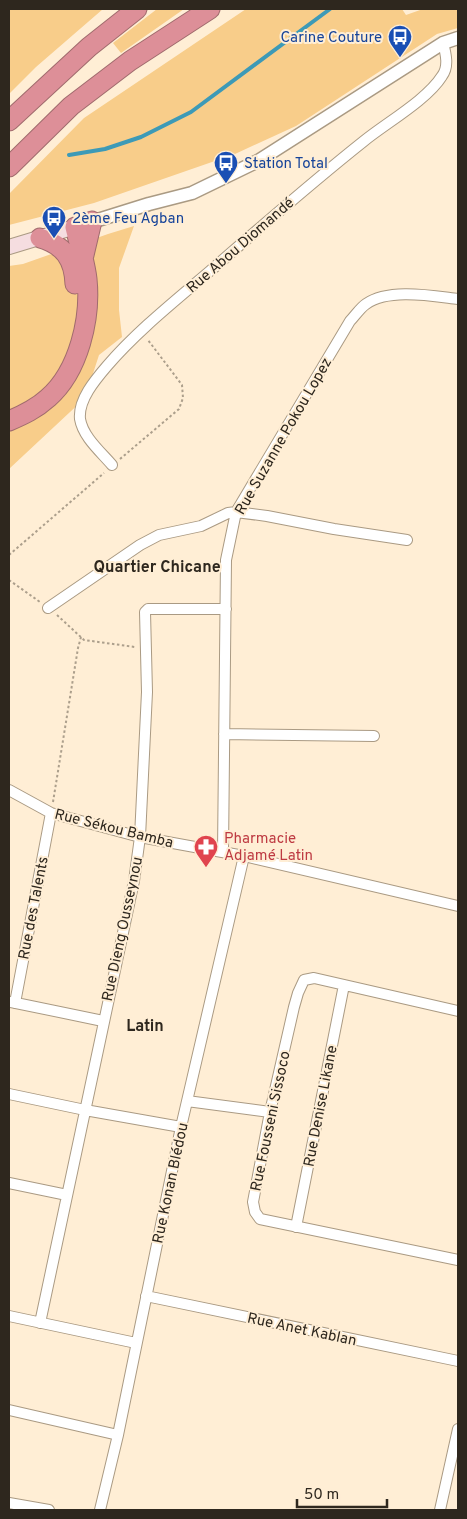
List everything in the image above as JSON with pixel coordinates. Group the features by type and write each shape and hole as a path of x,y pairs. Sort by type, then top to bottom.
{"highway":[{"path":"9,120 89,47 137,9"},
{"path":"9,167 72,106 130,61 210,9"},
{"path":"9,409 25,404 43,391 54,375 65,353 73,326 76,302 76,226"},
{"path":"9,422 29,412 49,398 62,382 72,364 86,318 87,284 77,260 59,246 40,238"}],"main road":[{"path":"9,247 76,226"}],"street":[{"path":"76,226 192,193 258,161 443,43 458,38"},
{"name":"Rue Abou Diomandé","path":"112,465 85,433 80,419 81,405 90,388 107,366 142,331 310,185 432,90 444,74 447,59 443,43"},
{"name":"Rue Suzanne Pokou Lopez","path":"223,852 226,560 236,512 350,321 366,304 383,296 414,294 458,299"},
{"path":"48,608 140,544 159,535 201,526 228,513 236,512 267,516 407,540"},
{"name":"Rue Dieng Ousseynou","path":"40,1322 134,881 140,837 147,692 145,612 148,609 226,609"},
{"path":"224,734 374,736"},
{"name":"Rue Sékou Bamba","path":"9,790 52,813 140,837 244,856 458,906"},
{"name":"Rue des Talents","path":"12,1002 52,813"},
{"name":"Rue Konan Blédou","path":"100,1510 118,1435 181,1127 244,856"},
{"name":"Rue Fousseni Sissoco","path":"458,1011 314,978 304,980 298,993 270,1112 253,1202 255,1212 260,1219 458,1260"},
{"name":"Rue Denise Likane","path":"296,1227 344,985"},
{"path":"12,1002 103,1021"},
{"path":"9,1094 181,1127"},
{"path":"187,1101 270,1112"},
{"path":"9,1183 67,1195"},
{"name":"Rue Anet Kablan","path":"146,1296 458,1361"},
{"path":"9,1316 136,1342"},
{"path":"9,1410 118,1435"},
{"path":"440,1510 458,1429"},
{"path":"9,1503 49,1510"}],"path":[{"path":"9,555 112,465 180,409 183,398 182,385 142,331"},
{"path":"9,580 90,642 146,649"},
{"path":"52,813 81,637"}],"shaded area":[{"path":"9,9 103,9 36,67 9,94"},
{"path":"157,9 184,9 121,53 113,43"},
{"path":"246,9 402,9 406,15 423,9 458,9 458,28 437,34 296,126 235,154 94,203 9,225 9,194 84,118"},
{"path":"134,226 119,268 119,310 122,337 99,355 85,398 9,469 9,266 23,264"}],"waterway":[{"path":"69,155 105,149 141,137 191,112 330,9"}],"place":[{"name":"Carine Couture","path":"400,58"},
{"name":"Station Total","path":"226,184"},
{"name":"2ème Feu Agban","path":"54,239"},
{"name":"Pharmacie Adjamé Latin","path":"206,868"}],"district":[{"name":"Quartier Chicane","path":"157,566"},
{"name":"Latin","path":"145,1025"}]}
